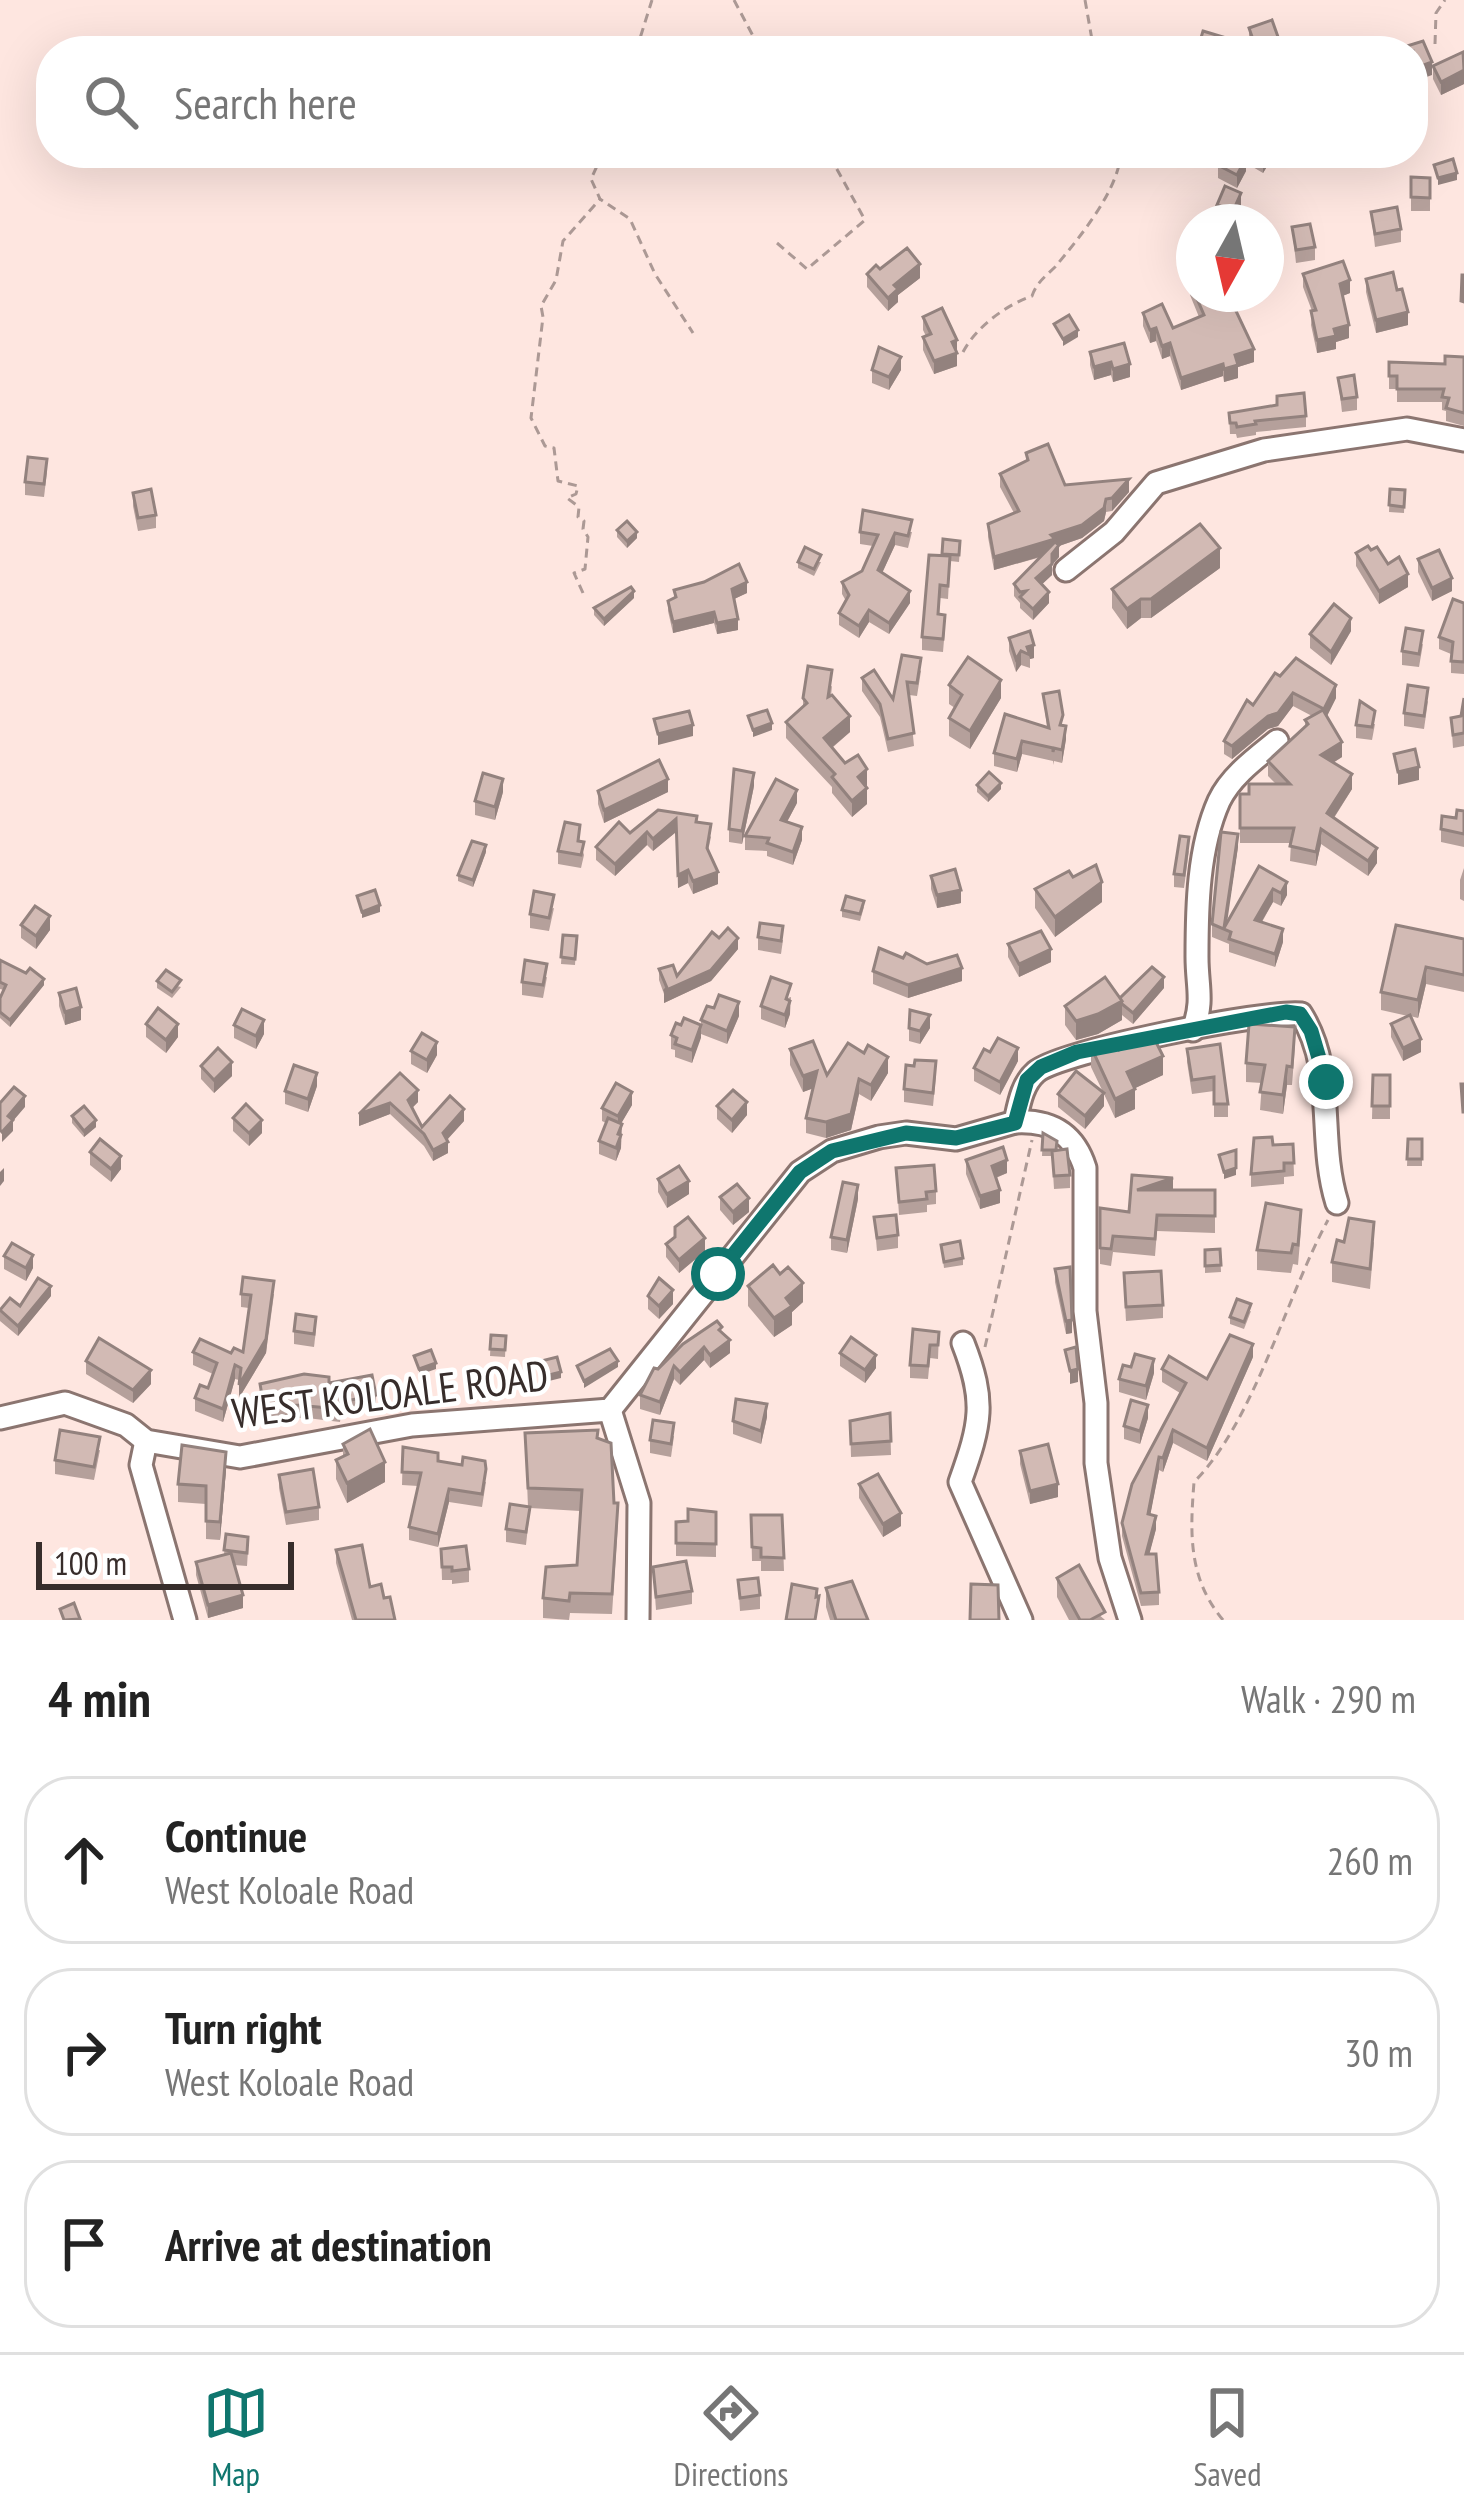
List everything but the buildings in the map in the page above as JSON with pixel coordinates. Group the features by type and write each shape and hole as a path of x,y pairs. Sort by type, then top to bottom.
{"street":[{"path":"1066,570 1114,532 1156,483 1264,450 1407,429 1464,440"},
{"path":"1192,1030 1202,993 1197,965 1198,902 1220,800 1240,772 1277,741"},
{"path":"1130,1620 1109,1558 1100,1506 1096,1403 1084,1311 1085,1168 1079,1148 1061,1130 1027,1122 1027,1080 1041,1067 1077,1052 1262,1015 1300,1014 1321,1058 1326,1082 1324,1141 1337,1202"},
{"name":"WEST KOLOALE ROAD","path":"0,1418 65,1402 126,1425 146,1442 240,1457 412,1425 610,1410 800,1172 832,1151 879,1137 906,1133 956,1138 1027,1122"},
{"path":"974,1346 980,1386 977,1435 960,1482 1022,1620"},
{"path":"610,1410 639,1503 638,1620"},
{"path":"146,1442 141,1465 185,1620"}],"path":[{"path":"643,36 652,0"},
{"path":"734,0 753,36"},
{"path":"1085,0 1091,36"},
{"path":"1435,44 1436,13 1444,0"},
{"path":"596,168 591,179 601,199 630,219 655,274 693,333"},
{"path":"777,243 807,269 865,220 836,168"},
{"path":"963,352 971,337 997,313 1032,296 1037,282 1051,271 1111,192 1119,168"},
{"path":"583,592 574,573 585,569 588,537 584,520 578,517 579,507 567,498 576,494 578,486 558,481 554,448 545,446 531,418 541,306 556,280 563,241 601,199"},
{"path":"974,1346 990,1312 1027,1122"},
{"path":"1223,1620 1208,1602 1190,1543 1194,1482 1230,1432 1305,1261 1337,1202"}],"route":[{"path":"718,1274 800,1172 832,1151 879,1137 906,1133 956,1138 1015,1123 1027,1080 1041,1067 1077,1052 1286,1012 1300,1014 1311,1031 1326,1082"}]}
